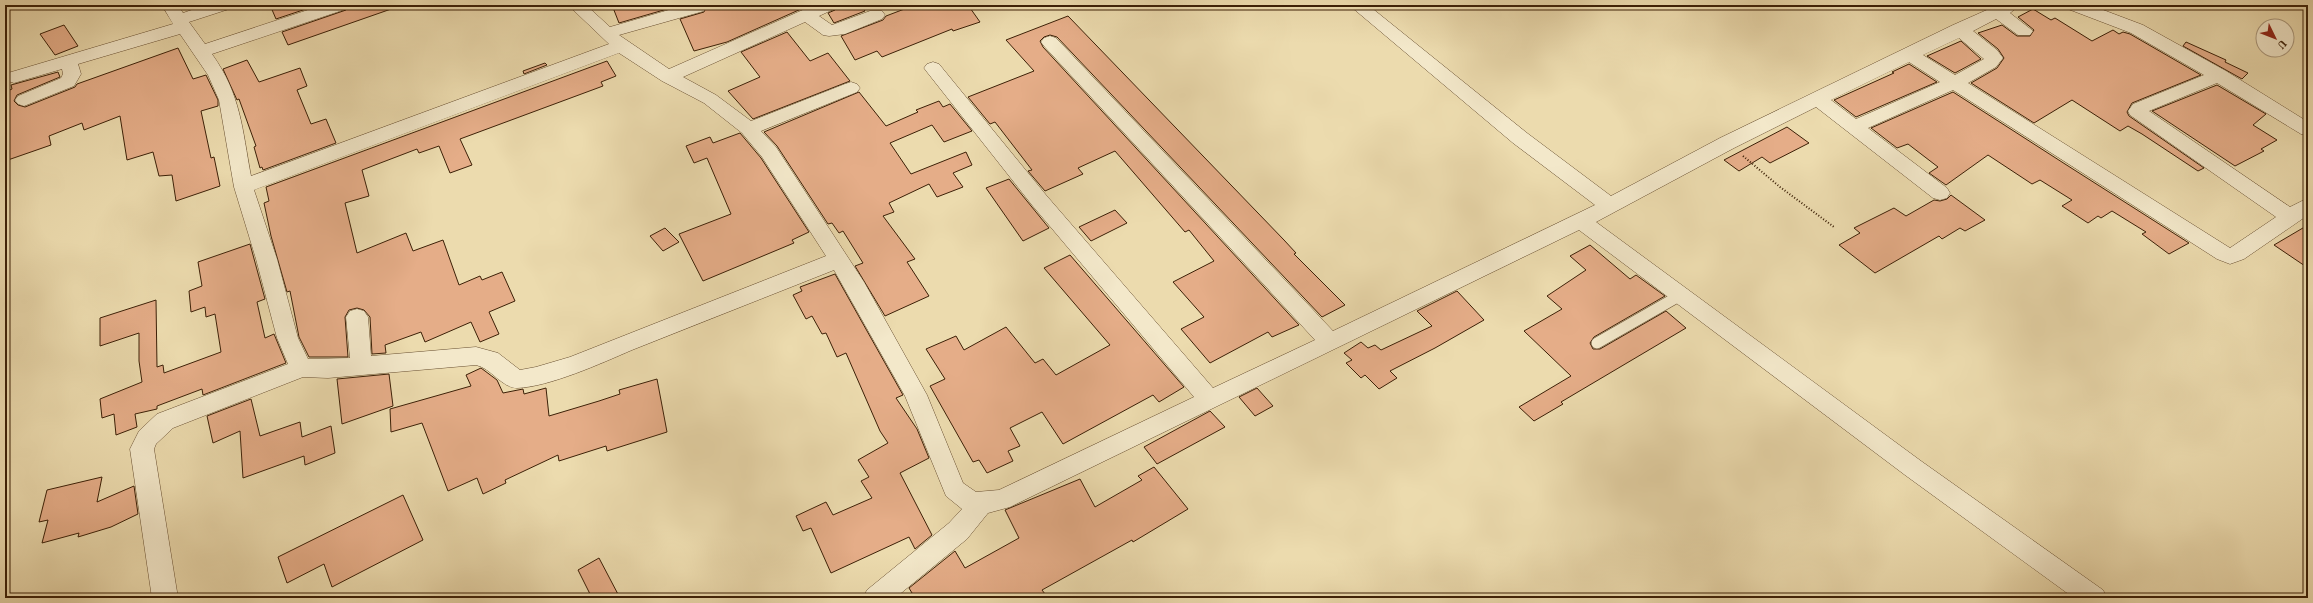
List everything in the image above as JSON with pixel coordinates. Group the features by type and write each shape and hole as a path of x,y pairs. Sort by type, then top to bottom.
{"street":[{"path":"14,77 68,61 177,18 223,5"},
{"path":"202,52 340,5"},
{"path":"576,5 614,40 668,77 710,99 748,129 769,152 840,260 916,396 954,489 963,499 981,504 1002,500 1329,341 1581,221 1727,143 2004,8 2024,31"},
{"path":"668,77 828,5"},
{"path":"1357,5 1520,138 1610,206"},
{"path":"2074,5 2137,30 2220,76 2308,130"},
{"path":"244,186 698,7"},
{"path":"806,15 829,31 839,30 876,15"},
{"path":"177,18 215,71 228,101 244,186 272,279 292,354 302,368"},
{"path":"1854,127 1954,83 1990,63 1994,58 1959,29"},
{"path":"1050,42 1329,341"},
{"path":"1909,54 2224,254 2230,256 2237,254 2308,205"},
{"path":"24,100 68,82 72,74 68,61"},
{"path":"933,68 1039,200 1209,399"},
{"path":"2220,76 2139,108 2137,111 2291,218"},
{"path":"748,129 851,88"},
{"path":"1818,99 1940,193"},
{"path":"1581,221 1679,296 2094,598"},
{"path":"165,598 142,449 146,438 165,421 302,368 328,369 476,356 490,359 516,379 536,376 574,364 840,260"},
{"path":"357,317 361,365"},
{"path":"876,598 958,531 981,504"}],"lane":[{"path":"1597,343 1679,296"}],"path":[{"path":"1727,143 1780,187 1834,227"}],"building":[{"path":"270,5 318,5 276,19"},
{"path":"349,5 394,5 394,8 288,45 282,32 346,10"},
{"path":"612,5 681,5 619,23"},
{"path":"707,5 810,5 727,42 694,51 680,19 704,12"},
{"path":"837,5 861,5 865,11 834,23 828,13 835,10"},
{"path":"915,5 968,5 980,22 953,31 952,29 882,57 877,51 855,60 841,36 883,20 886,16"},
{"path":"2033,9 2051,20 2055,18 2092,41 2113,30 2119,34 2123,32 2130,34 2201,75 2132,103 2127,112 2129,116 2204,168 2198,171 2128,126 2120,131 2072,100 2034,123 1971,83 1997,68 2004,58 1998,49 1978,33 2002,25 2017,36 2030,36 2034,30 2018,17"},
{"path":"1068,16 1284,240 1296,253 1294,254 1345,305 1322,317 1057,37 1050,35 1044,37 1040,41 1043,47 1299,325 1272,337 1268,332 1210,363 1181,329 1204,317 1173,282 1214,261 1189,230 1185,232 1115,151 1078,168 1083,174 1045,191 1028,171 1032,170 995,122 990,124 968,97 1034,71 1006,40"},
{"path":"64,25 78,46 55,55 40,34"},
{"path":"787,32 810,61 828,53 850,81 753,119 728,91 760,77 741,52"},
{"path":"1961,41 1981,59 1955,73 1927,56"},
{"path":"2186,42 2226,60 2225,62 2248,73 2242,79 2183,46"},
{"path":"178,48 193,79 206,75 218,100 218,106 201,111 211,158 214,157 220,186 176,201 172,175 159,176 153,152 127,160 120,116 84,130 82,123 49,136 51,145 5,161 5,92 12,89 11,85 58,72 60,77 17,95 14,101 18,105 25,107 75,87 77,84"},
{"path":"247,60 259,82 300,68 307,86 297,90 311,124 326,119 336,143 263,170 262,167 260,168 254,147 256,146 239,99 237,100 223,69"},
{"path":"607,61 616,76 601,82 603,86 460,139 472,165 450,173 439,146 419,153 417,149 362,170 369,196 345,203 357,253 406,233 413,251 443,240 459,285 480,276 482,280 502,272 515,301 489,312 499,334 480,342 471,322 425,342 421,332 385,345 386,353 372,354 370,317 364,310 357,308 349,310 345,317 348,357 309,357 299,337 290,291 287,292 271,236 264,203 269,201 266,187"},
{"path":"545,63 547,65 524,74 523,71"},
{"path":"1909,64 1937,82 1856,117 1834,100 1894,73 1892,72"},
{"path":"2217,85 2266,114 2253,125 2277,140 2261,149 2264,151 2235,166 2152,111"},
{"path":"859,92 886,126 918,112 916,110 939,101 943,107 950,104 972,131 944,142 932,125 890,143 911,174 966,152 972,165 953,173 963,187 937,197 929,184 889,203 894,212 883,216 915,259 907,262 929,296 885,316 855,266 863,263 843,231 839,233 832,223 828,224 777,146 764,132"},
{"path":"1953,92 2189,243 2169,254 2142,234 2146,232 2112,211 2101,218 2098,216 2088,223 2062,206 2072,200 2040,180 2032,184 1988,155 1946,185 1929,173 1938,167 1908,144 1897,148 1871,128"},
{"path":"1787,127 1809,143 1770,163 1762,157 1739,171 1724,160"},
{"path":"740,133 761,158 809,232 792,240 794,243 703,281 679,234 731,214 707,158 694,163 686,146 710,137 713,143"},
{"path":"1009,179 1049,228 1023,241 986,188"},
{"path":"1951,195 1985,220 1965,231 1960,228 1942,239 1939,236 1875,273 1839,245 1860,233 1854,228 1894,208 1906,216 1934,200 1940,201 1947,199"},
{"path":"1115,210 1127,223 1091,241 1079,227"},
{"path":"2308,225 2308,268 2274,245"},
{"path":"665,228 679,242 663,251 650,236"},
{"path":"250,244 265,299 257,302 265,338 274,334 286,363 203,395 202,389 157,406 157,409 135,414 137,427 116,435 114,414 102,418 100,399 142,382 139,361 139,333 100,346 100,318 156,300 157,367 163,365 164,373 221,352 215,314 206,317 205,307 191,312 189,291 202,286 198,262"},
{"path":"1590,245 1630,279 1636,275 1665,296 1594,337 1590,343 1593,349 1600,349 1666,311 1686,328 1561,402 1563,404 1534,421 1519,407 1571,376 1524,331 1562,309 1547,296 1586,270 1570,256"},
{"path":"1070,255 1184,387 1159,402 1153,395 1063,444 1042,412 1010,428 1020,446 1008,451 1013,461 987,473 979,460 973,462 930,386 945,379 926,349 956,336 964,350 1006,327 1035,363 1043,359 1056,375 1110,345 1044,268"},
{"path":"835,274 903,395 896,398 917,429 929,458 900,473 932,535 915,549 909,537 831,573 811,528 803,531 796,516 826,502 833,515 872,498 861,481 869,477 858,460 888,443 880,431 846,353 837,357 826,333 822,334 812,316 806,319 793,295 802,291 800,287"},
{"path":"1457,291 1484,320 1435,348 1390,371 1397,378 1379,389 1365,375 1361,378 1346,363 1352,360 1344,353 1361,342 1368,348 1375,345 1381,350 1432,326 1417,311"},
{"path":"481,368 497,380 503,393 523,389 524,394 546,388 549,416 620,394 619,390 657,379 667,432 607,451 606,446 559,461 558,455 505,480 506,483 483,494 477,478 448,491 422,423 391,432 390,409 471,386 466,375"},
{"path":"389,374 393,406 342,424 337,379"},
{"path":"1257,388 1273,406 1255,416 1239,397"},
{"path":"251,399 260,436 300,422 302,437 331,426 335,453 305,465 304,456 243,478 240,431 213,443 207,416"},
{"path":"1210,411 1225,427 1157,464 1144,447"},
{"path":"1154,467 1188,509 1133,542 1132,540 1042,590 1048,598 915,598 909,588 955,551 965,568 1019,538 1005,510 1080,479 1095,507 1142,480 1138,476"},
{"path":"102,477 97,502 134,486 138,514 111,527 78,537 79,533 42,543 48,520 39,522 47,490"},
{"path":"403,495 423,540 332,587 324,564 287,583 278,557"},
{"path":"599,558 620,598 592,598 578,570"}]}
